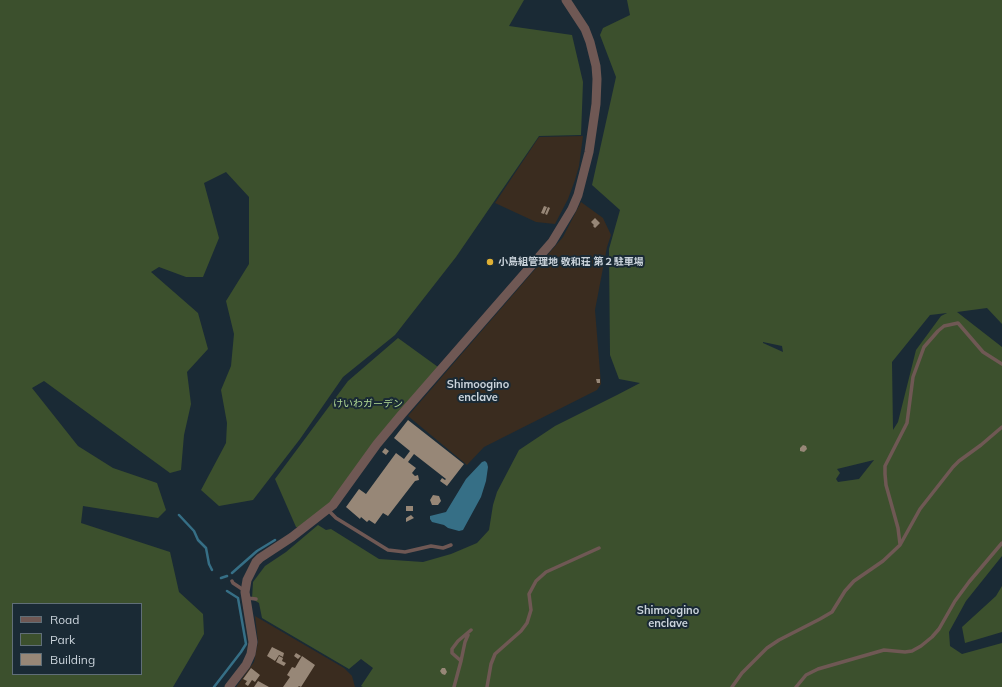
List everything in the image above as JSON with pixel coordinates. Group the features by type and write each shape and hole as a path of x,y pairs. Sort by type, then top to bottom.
{"street":[{"path":"229,687 246,665 251,654 253,642 246,595 247,580 252,568 260,558 292,537 328,510 341,495 377,444 402,414 552,242 575,202 589,152 596,104 597,79 596,66 585,29 566,0"}],"lane":[{"path":"900,545 898,528 886,486 885,474 886,466 907,422 913,377 924,347 944,326 958,323 983,352 1002,364"},
{"path":"732,687 742,673 767,648 832,612 845,591 854,581 883,561 900,545 920,510 952,468 1002,427"},
{"path":"328,510 336,518 388,550 405,552 431,546 443,548 451,545"},
{"path":"796,687 806,675 818,669 884,650 905,652 921,646 939,629 960,595 1002,543"},
{"path":"486,687 491,664 495,654 521,631 527,623 531,610 529,594 536,581 546,572 599,548"},
{"path":"232,580 233,583 246,595 256,599"},
{"path":"454,687 464,642 471,630"},
{"path":"461,661 452,653 452,649 458,641 468,634"}],"shaded area":[{"path":"583,136 579,166 575,180 568,199 555,224 536,222 495,203 539,137"},
{"path":"581,202 603,218 611,235 607,247 595,310 601,384 597,390 484,447 467,465 408,416 563,237"},
{"path":"255,616 344,668 352,676 355,687 236,687 254,662 258,642"}],"green space":[{"path":"0,0 524,0 509,26 572,35 583,82 581,135 539,136 456,257 395,335 343,377 300,439 253,500 219,506 201,490 226,443 227,423 221,390 231,366 234,334 226,301 249,264 249,197 226,172 204,183 219,238 203,277 186,277 159,267 151,272 198,313 208,349 187,372 191,404 184,435 181,470 170,473 44,381 32,388 78,446 113,468 157,483 166,510 158,518 83,506 81,523 170,552 179,592 203,614 204,634 173,687 0,687"},
{"path":"627,0 1002,0 1002,324 987,308 957,312 1002,347 1002,556 966,601 949,632 950,646 962,654 1002,643 1002,687 363,687 361,686 373,668 361,659 349,669 262,618 259,603 252,599 253,582 265,566 286,552 318,525 326,530 331,529 379,559 423,562 451,554 477,543 489,530 493,505 497,492 519,450 555,426 640,383 619,379 610,355 609,249 620,210 592,185 616,77 600,35 603,28 630,15","holes":["947,313 941,316 916,350 898,422 893,430 892,362 930,315","763,343 782,346 783,352","874,460 859,479 838,482 836,479 840,473 837,469"]},
{"name":"けいわガーデン","path":"398,338 438,367 335,499 299,528 296,527 275,479 348,381"},
{"path":"1002,586 1002,632 965,643 962,627 996,596"}],"water":[{"path":"485,461 488,467 486,481 481,497 463,530 459,531 432,522 430,516 446,512 466,479 482,462"}],"building":[{"path":"544,206 547,207 544,214 541,213"},
{"path":"548,207 550,208 547,215 545,214"},
{"path":"595,218 600,223 595,228 591,222"},
{"path":"596,379 600,379 600,383 597,383"},
{"path":"408,420 464,464 447,486 440,481 442,478 445,480 446,479 414,454 408,462 416,468 412,473 415,476 418,475 419,480 415,481 388,516 383,513 375,524 369,520 367,522 361,517 360,519 346,507 359,489 366,494 396,453 404,459 410,451 394,438"},
{"path":"803,445 806,446 807,449 804,452 800,451 800,448"},
{"path":"385,448 389,451 386,455 382,452"},
{"path":"433,495 439,496 441,501 438,505 432,505 430,500"},
{"path":"406,506 413,506 413,511 406,511"},
{"path":"411,515 414,518 406,522 406,518"},
{"path":"272,647 284,653 283,657 279,655 275,661 267,656"},
{"path":"296,653 301,656 298,659 294,656"},
{"path":"279,656 283,658 282,661 286,663 284,666 276,662"},
{"path":"302,656 315,665 301,687 283,687 290,677 287,675 292,667 295,668"},
{"path":"251,668 260,675 255,682 252,680 248,686 245,684 247,681 243,679"},
{"path":"442,668 445,668 447,672 445,675 440,671"},
{"path":"258,681 260,682 269,687 254,687"}],"waterway":[{"path":"179,515 194,531 198,540 206,548 209,564 212,570"},
{"path":"232,573 257,551 275,540"},
{"path":"221,578 227,576"},
{"path":"214,687 246,644 238,598 227,591"}],"place":[{"name":"小島組管理地 敬和荘 第２駐車場","path":"490,262"}],"district":[{"name":"Shimoogino enclave","path":"478,391"},
{"name":"Shimoogino enclave","path":"668,617"}]}
